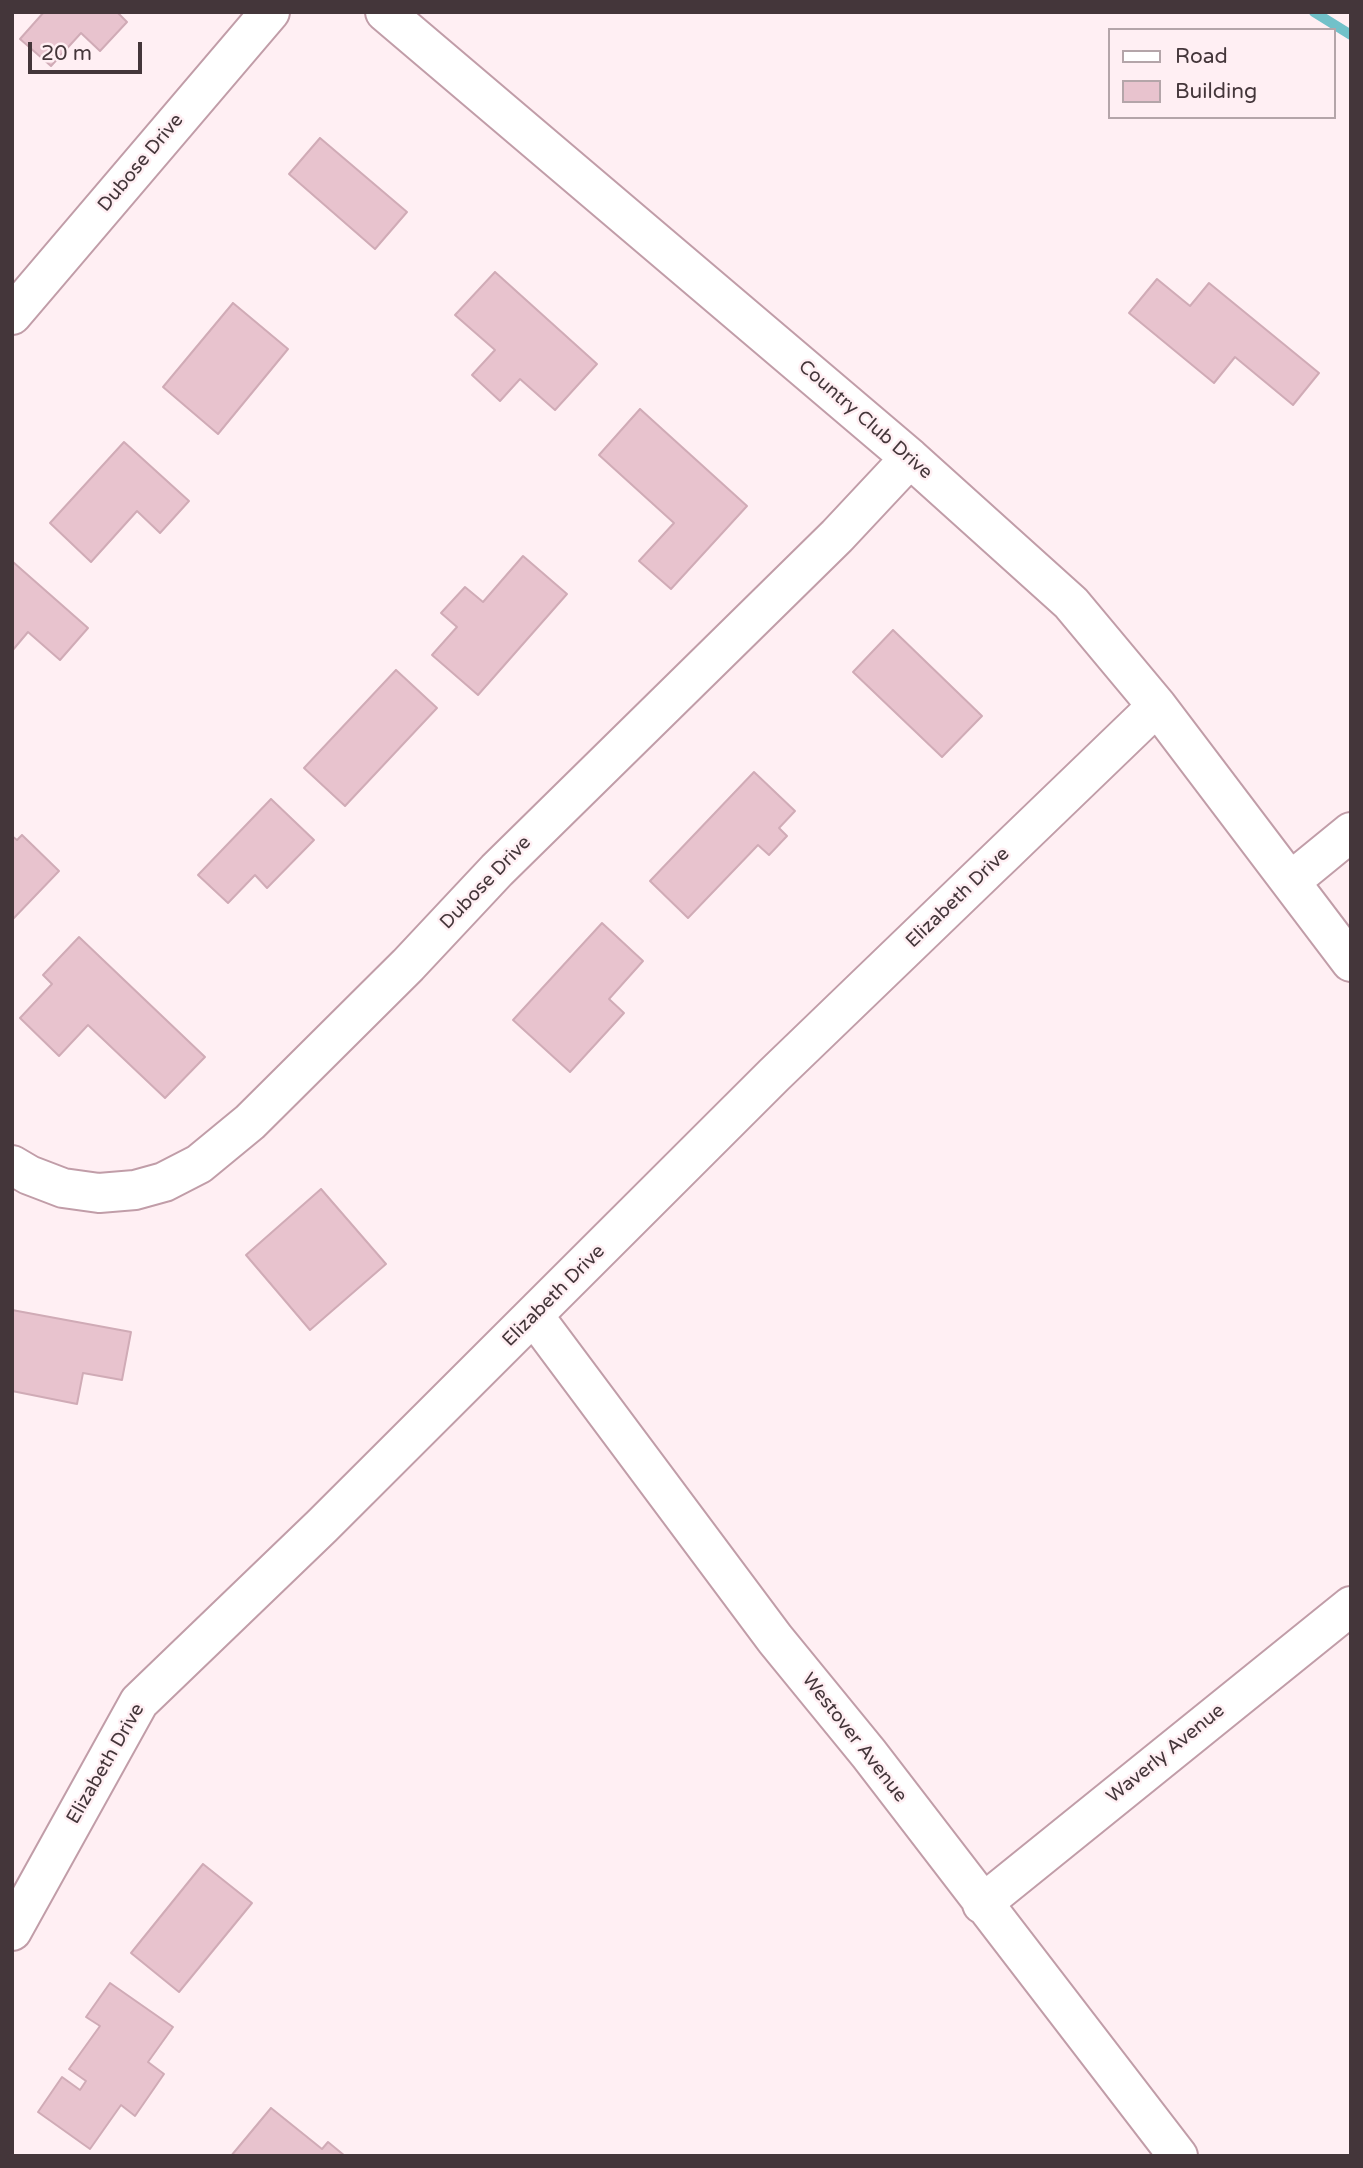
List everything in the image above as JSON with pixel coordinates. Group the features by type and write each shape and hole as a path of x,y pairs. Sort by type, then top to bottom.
{"street":[{"name":"Dubose Drive","path":"12,314 270,12"},
{"name":"Country Club Drive","path":"385,12 910,458 1071,603 1157,706 1351,962"},
{"name":"Dubose Drive","path":"12,1165 29,1175 63,1188 99,1193 135,1190 164,1182 199,1164 250,1122 359,1014 497,870 837,536 910,458"},
{"name":"Elizabeth Drive","path":"12,1931 139,1702 322,1526 784,1066 1157,706"},
{"path":"1291,881 1351,832"},
{"name":"Westover Avenue","path":"534,1316 775,1639 869,1755 1178,2156"},
{"name":"Waverly Avenue","path":"982,1904 1351,1606"}],"building":[{"path":"44,12 117,12 127,22 100,51 81,33 51,66 20,39"},
{"path":"320,138 407,212 375,249 289,174"},
{"path":"495,272 597,364 555,410 520,379 500,401 472,375 495,350 455,315"},
{"path":"1157,279 1190,306 1209,283 1319,373 1293,405 1235,357 1214,383 1129,313"},
{"path":"233,303 288,349 218,434 163,387"},
{"path":"640,409 747,506 671,589 639,561 674,523 599,455"},
{"path":"124,442 189,501 160,533 137,511 91,562 50,523"},
{"path":"523,556 567,594 478,695 432,655 457,627 441,613 465,587 483,602"},
{"path":"13,562 88,628 60,660 28,632 12,651"},
{"path":"893,630 982,716 942,757 853,672"},
{"path":"396,670 437,708 345,806 304,768"},
{"path":"754,772 795,811 779,828 787,836 769,855 758,845 688,918 650,881"},
{"path":"271,799 314,840 267,888 255,875 228,903 198,875"},
{"path":"22,835 59,871 12,920 12,836 17,840"},
{"path":"602,923 643,961 609,999 624,1013 570,1072 513,1020"},
{"path":"79,937 205,1057 165,1098 88,1025 59,1056 20,1018 52,984 43,975"},
{"path":"321,1189 386,1264 310,1330 246,1255"},
{"path":"12,1310 131,1332 122,1380 83,1373 77,1404 12,1391"},
{"path":"203,1864 252,1903 179,1992 131,1953"},
{"path":"110,1983 173,2027 148,2062 164,2074 135,2116 121,2105 90,2149 38,2112 62,2077 80,2090 86,2081 69,2069 100,2026 86,2017"},
{"path":"271,2108 322,2149 328,2142 345,2156 231,2156"}],"waterway":[{"path":"1314,12 1351,35"}]}
